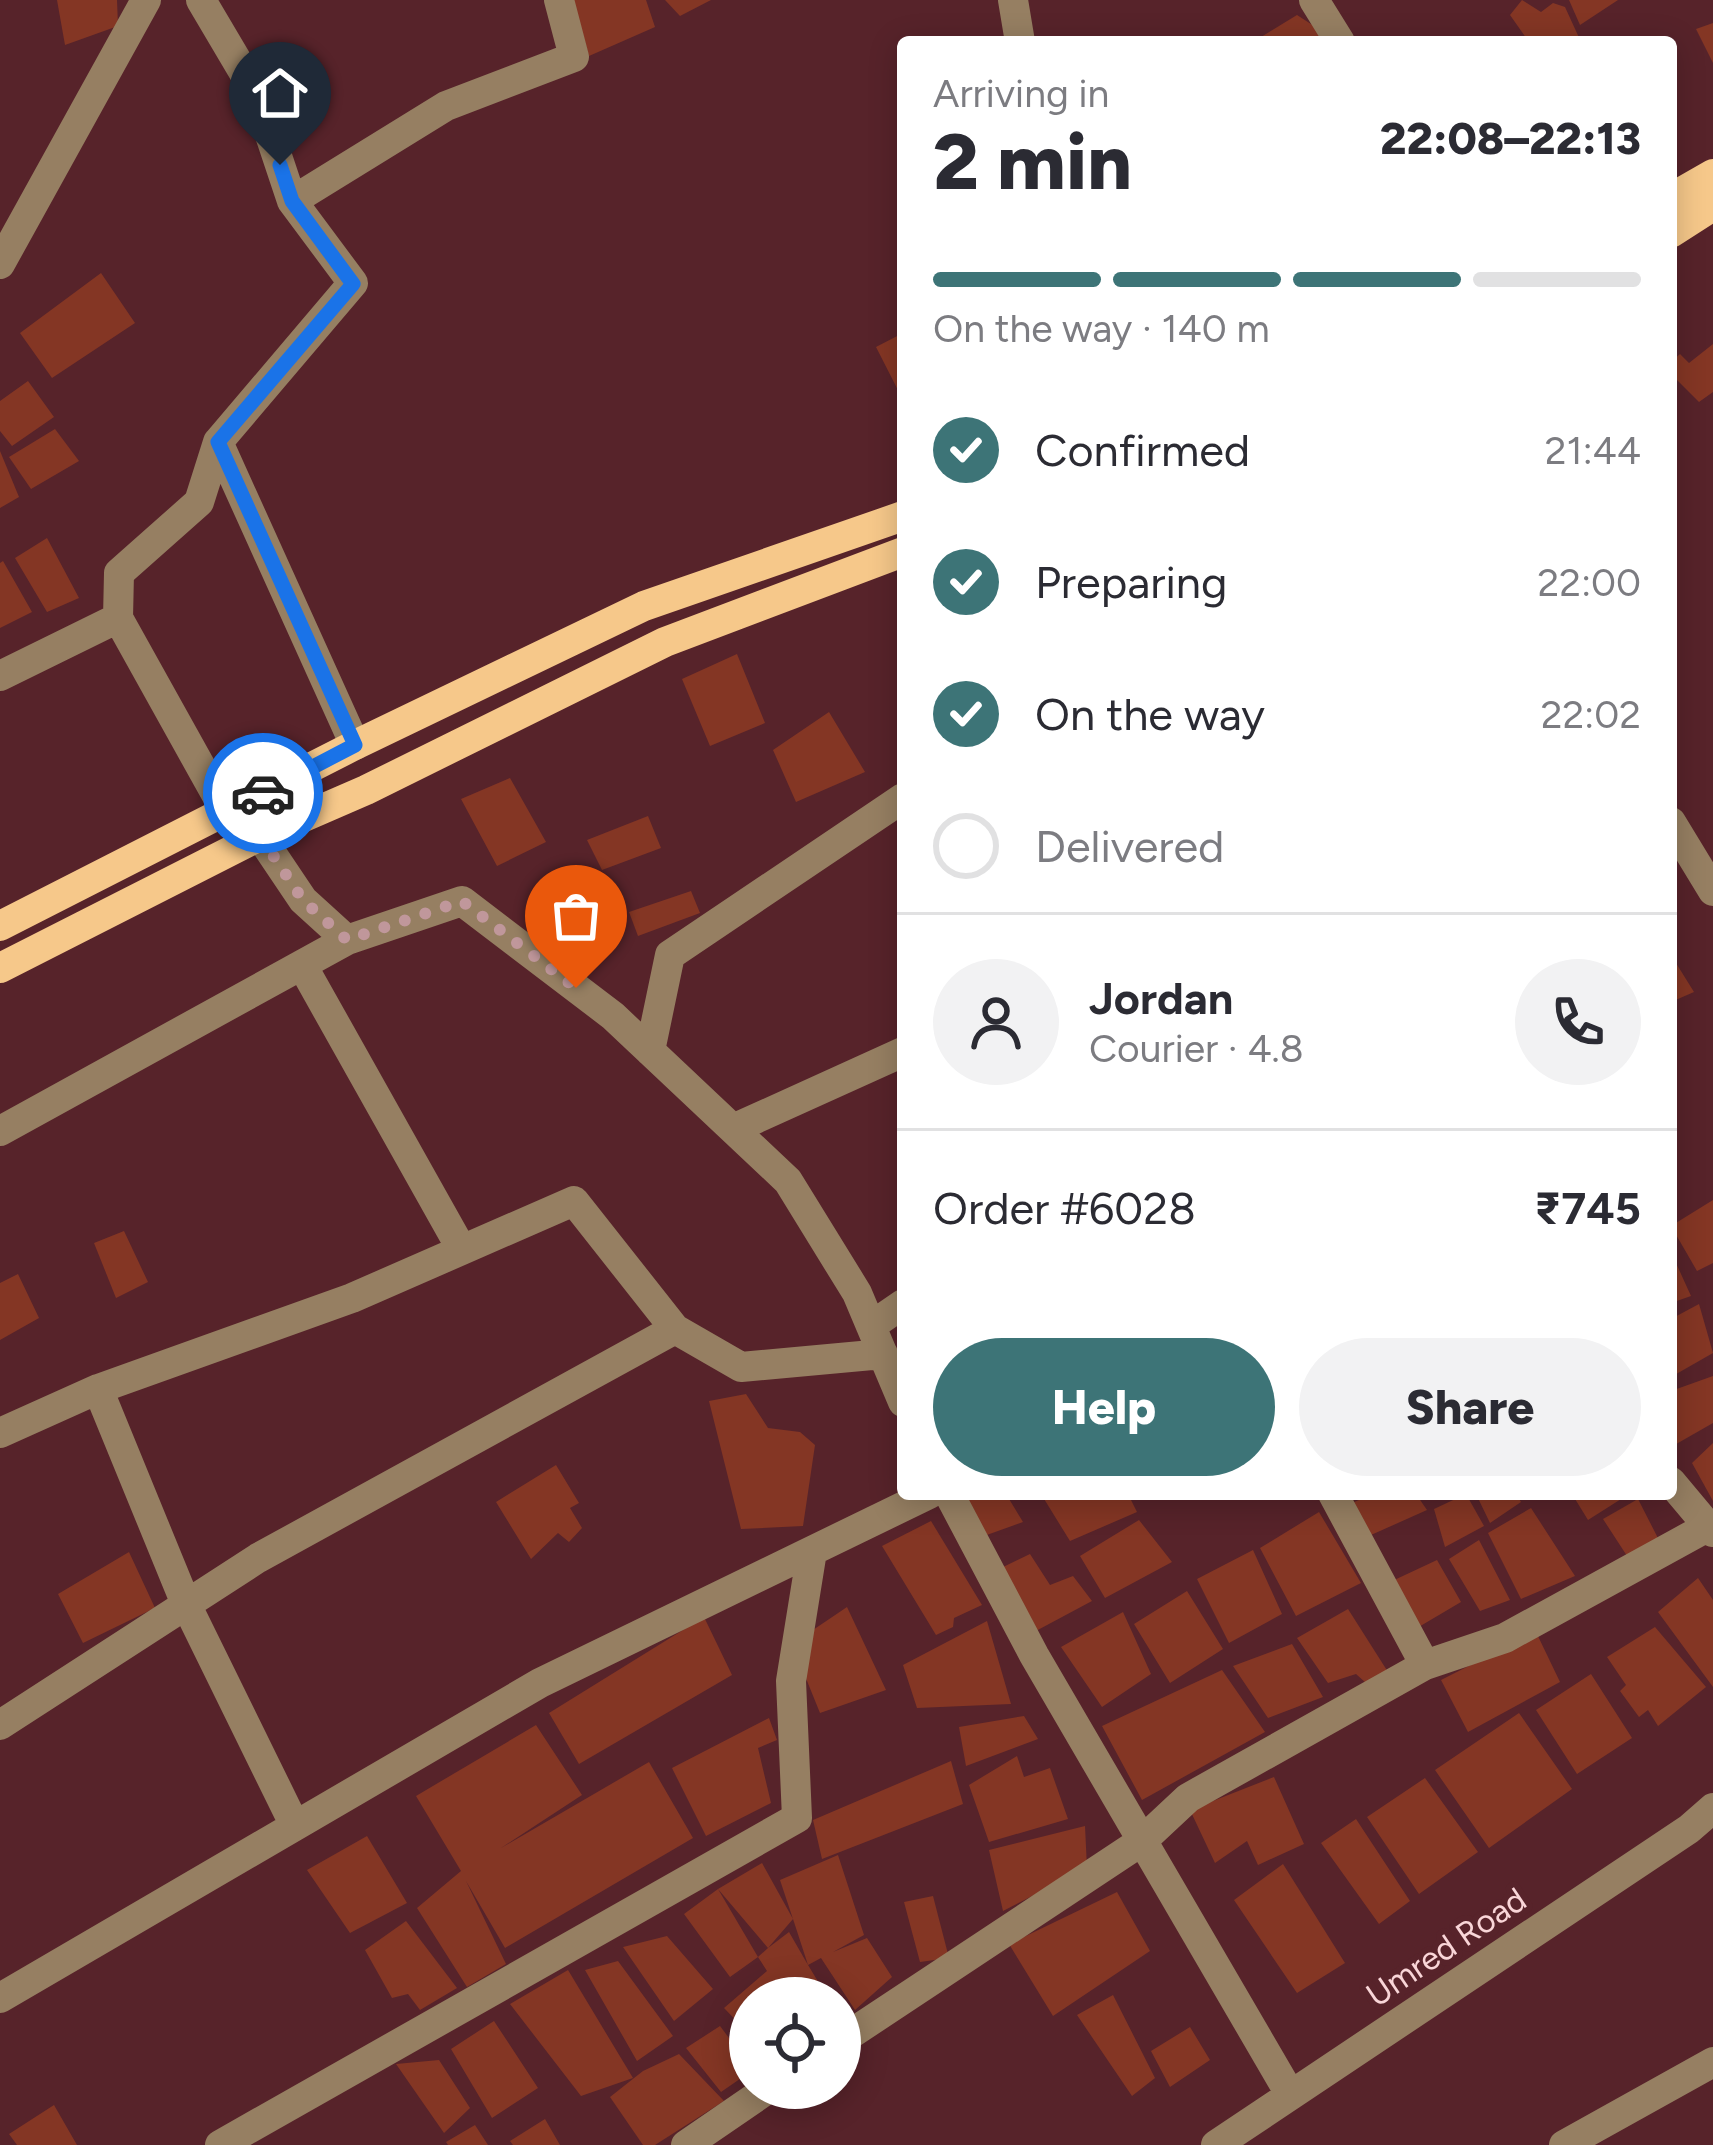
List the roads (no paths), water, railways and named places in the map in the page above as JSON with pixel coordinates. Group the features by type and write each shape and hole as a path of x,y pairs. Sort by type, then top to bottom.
{"main road":[{"path":"1677,195 1713,174"},
{"path":"1677,228 1713,206"},
{"path":"0,926 355,745 644,606 897,518"},
{"path":"0,968 260,836 366,790 665,642 897,554"}],"street":[{"path":"0,263 146,0"},
{"path":"201,0 256,93 292,201 353,284 218,442 199,502 118,573 118,618 226,812 260,836 303,900 347,940"},
{"path":"292,201 446,106 574,57 560,0"},
{"path":"1013,0 1020,36"},
{"path":"1314,0 1336,36"},
{"path":"218,442 355,745"},
{"path":"0,676 118,618"},
{"path":"650,1051 670,955 897,802"},
{"path":"1677,832 1713,891"},
{"path":"0,1131 347,940 462,901 650,1051 788,1181 857,1293 897,1388"},
{"path":"302,965 462,1250"},
{"path":"733,1130 897,1055"},
{"path":"0,1433 98,1388 352,1298 574,1201 675,1329 741,1367 877,1340 897,1312"},
{"path":"0,1725 258,1558 675,1329"},
{"path":"98,1388 186,1604 295,1826"},
{"path":"861,2027 1142,1841 1188,1798 1425,1665 1505,1638 1711,1529 1677,1489"},
{"path":"0,1998 540,1683 916,1500"},
{"path":"952,1500 1142,1841 1290,2094"},
{"path":"1336,1500 1425,1665"},
{"path":"220,2145 797,1818 790,1681 812,1550"},
{"name":"Umred Road","path":"1216,2145 1713,1808"},
{"path":"1564,2145 1713,2062"},
{"path":"686,2145 738,2109"}]}
